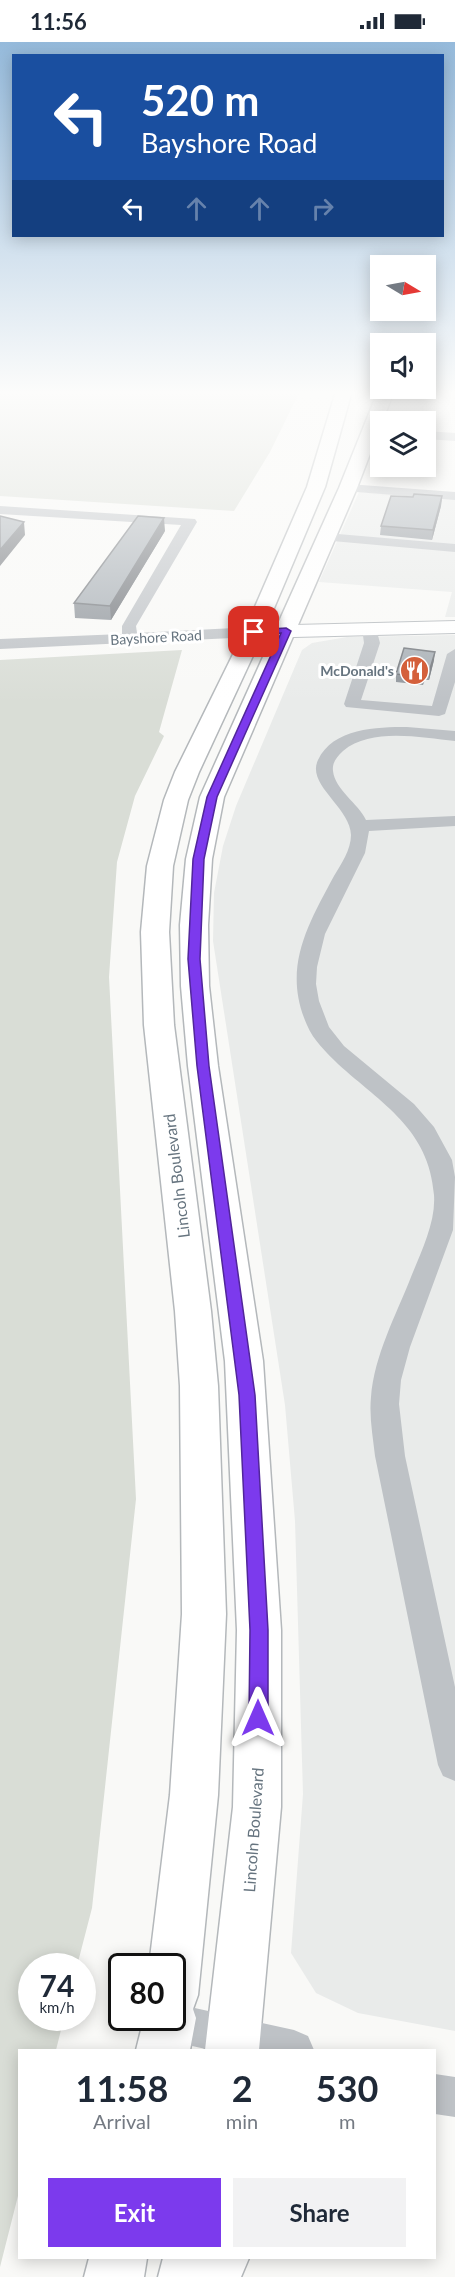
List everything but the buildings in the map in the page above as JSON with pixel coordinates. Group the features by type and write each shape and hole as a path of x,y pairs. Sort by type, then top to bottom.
{"highway":[{"name":"Lincoln Boulevard","path":"233,2044 257,1807 259,1630 244,1361 203,1066 195,977 194,925 199,859 212,797 270,631 313,495"},
{"name":"Lincoln Boulevard","path":"177,1953 194,1795 204,1614 202,1446 193,1311 159,1025 155,932 160,866 176,800 187,772 326,537 345,495"},
{"path":"114,2277 118,2259"},
{"path":"188,2277 192,2259"},
{"path":"212,2277 220,2259"}],"main road":[{"name":"Bayshore Road","path":"270,631 455,627"}],"street":[{"path":"0,510 190,522 129,626 130,638"},
{"path":"326,537 455,548"},
{"path":"369,628 372,644 352,704 439,711 455,655"},
{"name":"Bayshore Road","path":"0,644 270,631"},
{"path":"362,674 371,679 369,689 372,694 390,701 421,702 428,695 437,661 455,655"},
{"path":"372,694 390,697 420,694"},
{"path":"455,736 386,732 356,739 332,752 327,759 325,773 350,807 359,826 360,840 355,855 317,927 311,945 307,971 308,999 316,1022 333,1045 420,1124 433,1146 444,1179 446,1194 442,1226 393,1362 387,1389 385,1416 390,1456 455,1765"},
{"path":"359,826 455,821"},
{"path":"186,2027 233,2044 284,2049"},
{"path":"436,2094 455,2097"}],"shaded area":[{"path":"0,495 244,495 234,511"},
{"path":"358,495 455,499 455,617 445,617 452,592 319,582"},
{"path":"455,635 455,2031 358,2013 316,1993 291,1953 303,1794 295,1521 285,1405 213,941 214,893 223,846 236,806 302,650 312,643 347,637"},
{"path":"182,650 159,732 164,736 135,796 117,862 109,977 136,1499 92,1908 80,1953 18,1953 18,2031 61,2031 56,2049 18,2049 18,2196 0,2267 0,660"}],"place":[{"name":"McDonald's","path":"415,670"}],"route":[{"path":"254,632 286,631 212,797 199,859 194,959 203,1066 247,1395 259,1630 258,1718"}]}
